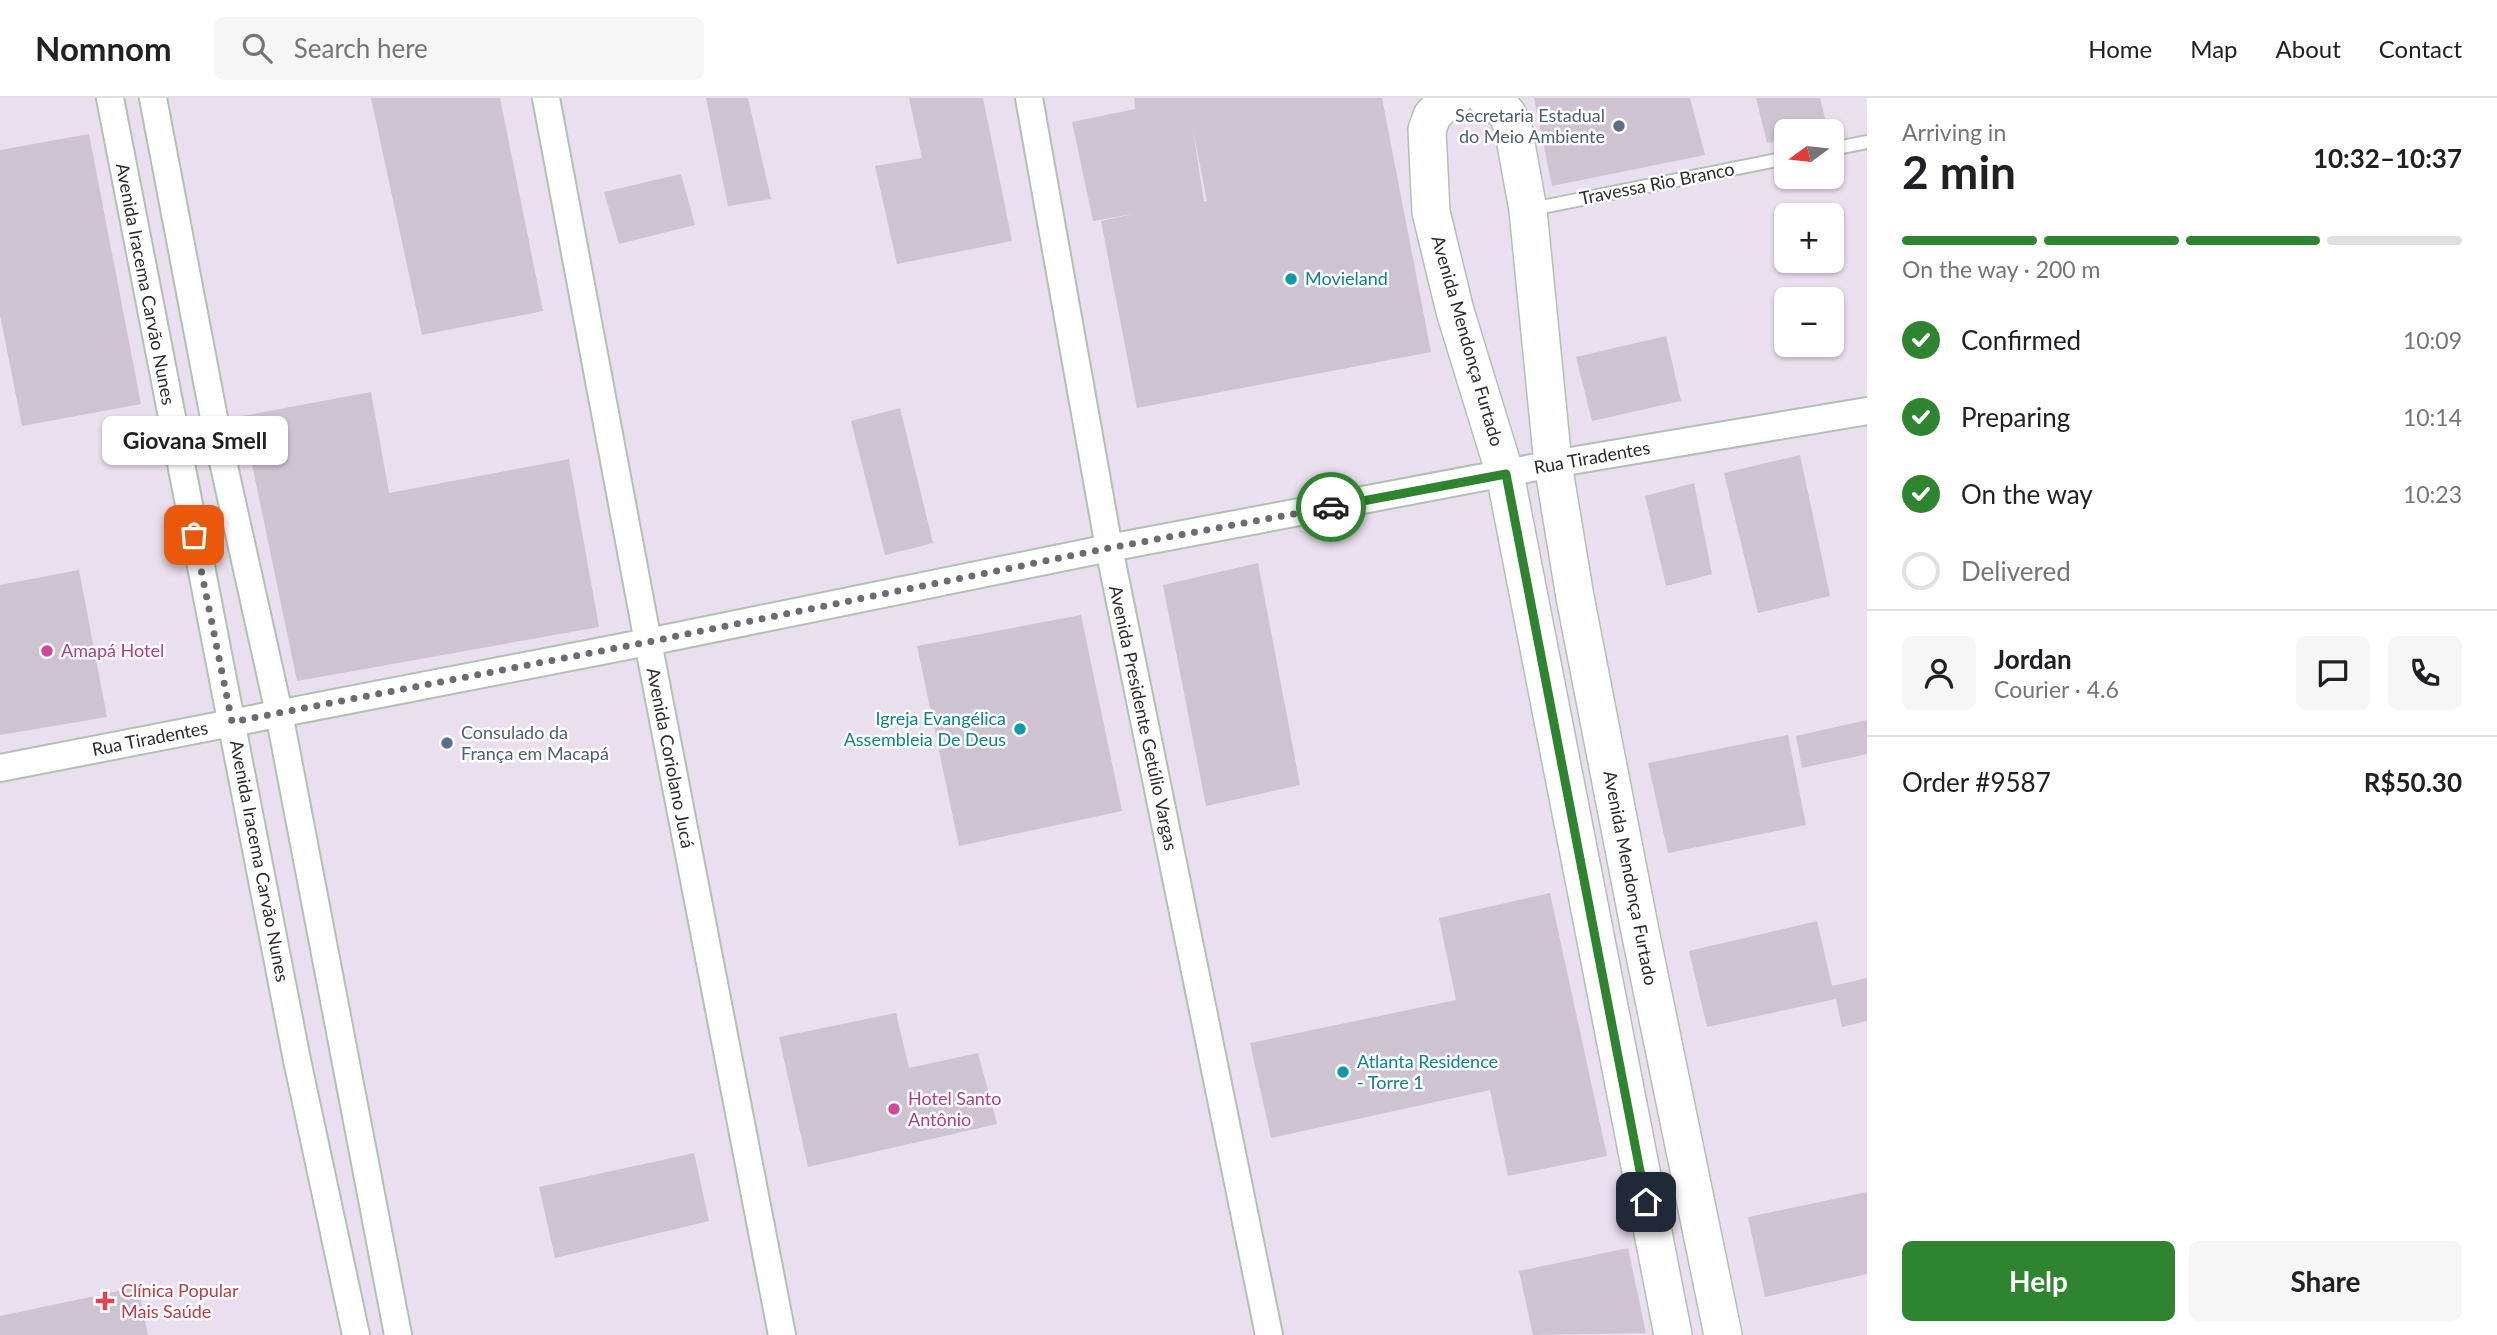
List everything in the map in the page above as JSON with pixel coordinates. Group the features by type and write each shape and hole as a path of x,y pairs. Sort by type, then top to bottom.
{"street":[{"name":"Avenida Iracema Carvão Nunes","path":"110,98 297,1060 356,1335"},
{"path":"153,98 218,439 279,713 398,1335"},
{"name":"Avenida Coriolano Jucá","path":"546,98 782,1335"},
{"name":"Avenida Presidente Getúlio Vargas","path":"1029,98 1109,548 1269,1335"},
{"name":"Avenida Mendonça Furtado","path":"1454,98 1442,105 1432,116 1427,130 1432,212 1455,311 1506,474 1673,1335"},
{"name":"Avenida Mendonça Furtado","path":"1486,98 1497,103 1507,114 1513,127 1528,209 1553,464 1575,597 1723,1335"},
{"name":"Rua Tiradentes","path":"0,768 648,642 1109,548 1553,464 1867,411"},
{"path":"1597,942 1641,936"}],"lane":[{"path":"1844,147 1867,142"},
{"name":"Travessa Rio Branco","path":"1528,209 1774,161"}],"building":[{"path":"371,98 500,98 543,311 422,335"},
{"path":"706,98 748,98 771,199 728,206"},
{"path":"909,98 983,98 1012,241 897,264 875,166 922,158"},
{"path":"1134,98 1382,98 1431,352 1137,408 1101,221 1133,214 1093,221 1072,122 1135,109","holes":["1193,130 1207,201 1204,202"]},
{"name":"Secretaria Estadual do Meio Ambiente","path":"1534,98 1690,98 1705,155 1552,186"},
{"path":"1756,98 1820,98 1825,119 1774,119 1774,142 1767,143"},
{"path":"89,134 141,404 22,426 0,315 0,150"},
{"path":"681,174 695,225 619,244 604,192"},
{"path":"1666,336 1681,401 1592,421 1576,357"},
{"path":"371,392 389,493 569,459 599,627 297,681 242,416"},
{"path":"900,408 933,543 885,555 851,421"},
{"path":"1800,455 1830,596 1758,613 1724,473"},
{"path":"1694,483 1712,574 1666,586 1645,496"},
{"path":"1258,563 1300,785 1206,806 1163,585"},
{"name":"Amapá Hotel","path":"79,570 107,717 0,735 0,585"},
{"name":"Igreja Evangélica Assembleia De Deus","path":"1081,615 1122,811 959,846 917,646"},
{"path":"1867,720 1867,754 1802,768 1796,736"},
{"path":"1788,735 1806,825 1668,853 1648,763"},
{"path":"1550,893 1607,1156 1508,1176 1490,1090 1271,1138 1250,1043 1456,1000 1439,918"},
{"path":"1817,921 1832,986 1867,978 1867,1021 1842,1027 1836,999 1707,1027 1689,951"},
{"name":"Hotel Santo Antônio","path":"896,1013 909,1068 978,1053 997,1124 808,1167 779,1037"},
{"path":"694,1153 709,1221 555,1258 539,1187"},
{"path":"1867,1192 1867,1274 1765,1297 1748,1217"},
{"path":"1628,1248 1646,1333 1533,1335 1519,1271"},
{"name":"Clínica Popular Mais Saúde","path":"138,1287 148,1335 0,1335 0,1316"}],"way so far":[{"path":"194,535 232,722 648,642 1109,548 1331,507"}],"place":[{"name":"Secretaria Estadual do Meio Ambiente","path":"1619,126"},
{"name":"Movieland","path":"1291,279"},
{"name":"Giovana Smell","path":"194,535"},
{"name":"Amapá Hotel","path":"47,651"},
{"name":"Igreja Evangélica Assembleia De Deus","path":"1020,729"},
{"name":"Consulado da França em Macapá","path":"447,743"},
{"name":"Atlanta Residence - Torre 1","path":"1343,1072"},
{"name":"Hotel Santo Antônio","path":"894,1109"},
{"name":"Clínica Popular Mais Saúde","path":"105,1301"}],"route":[{"path":"1331,507 1506,474 1646,1202"}]}
